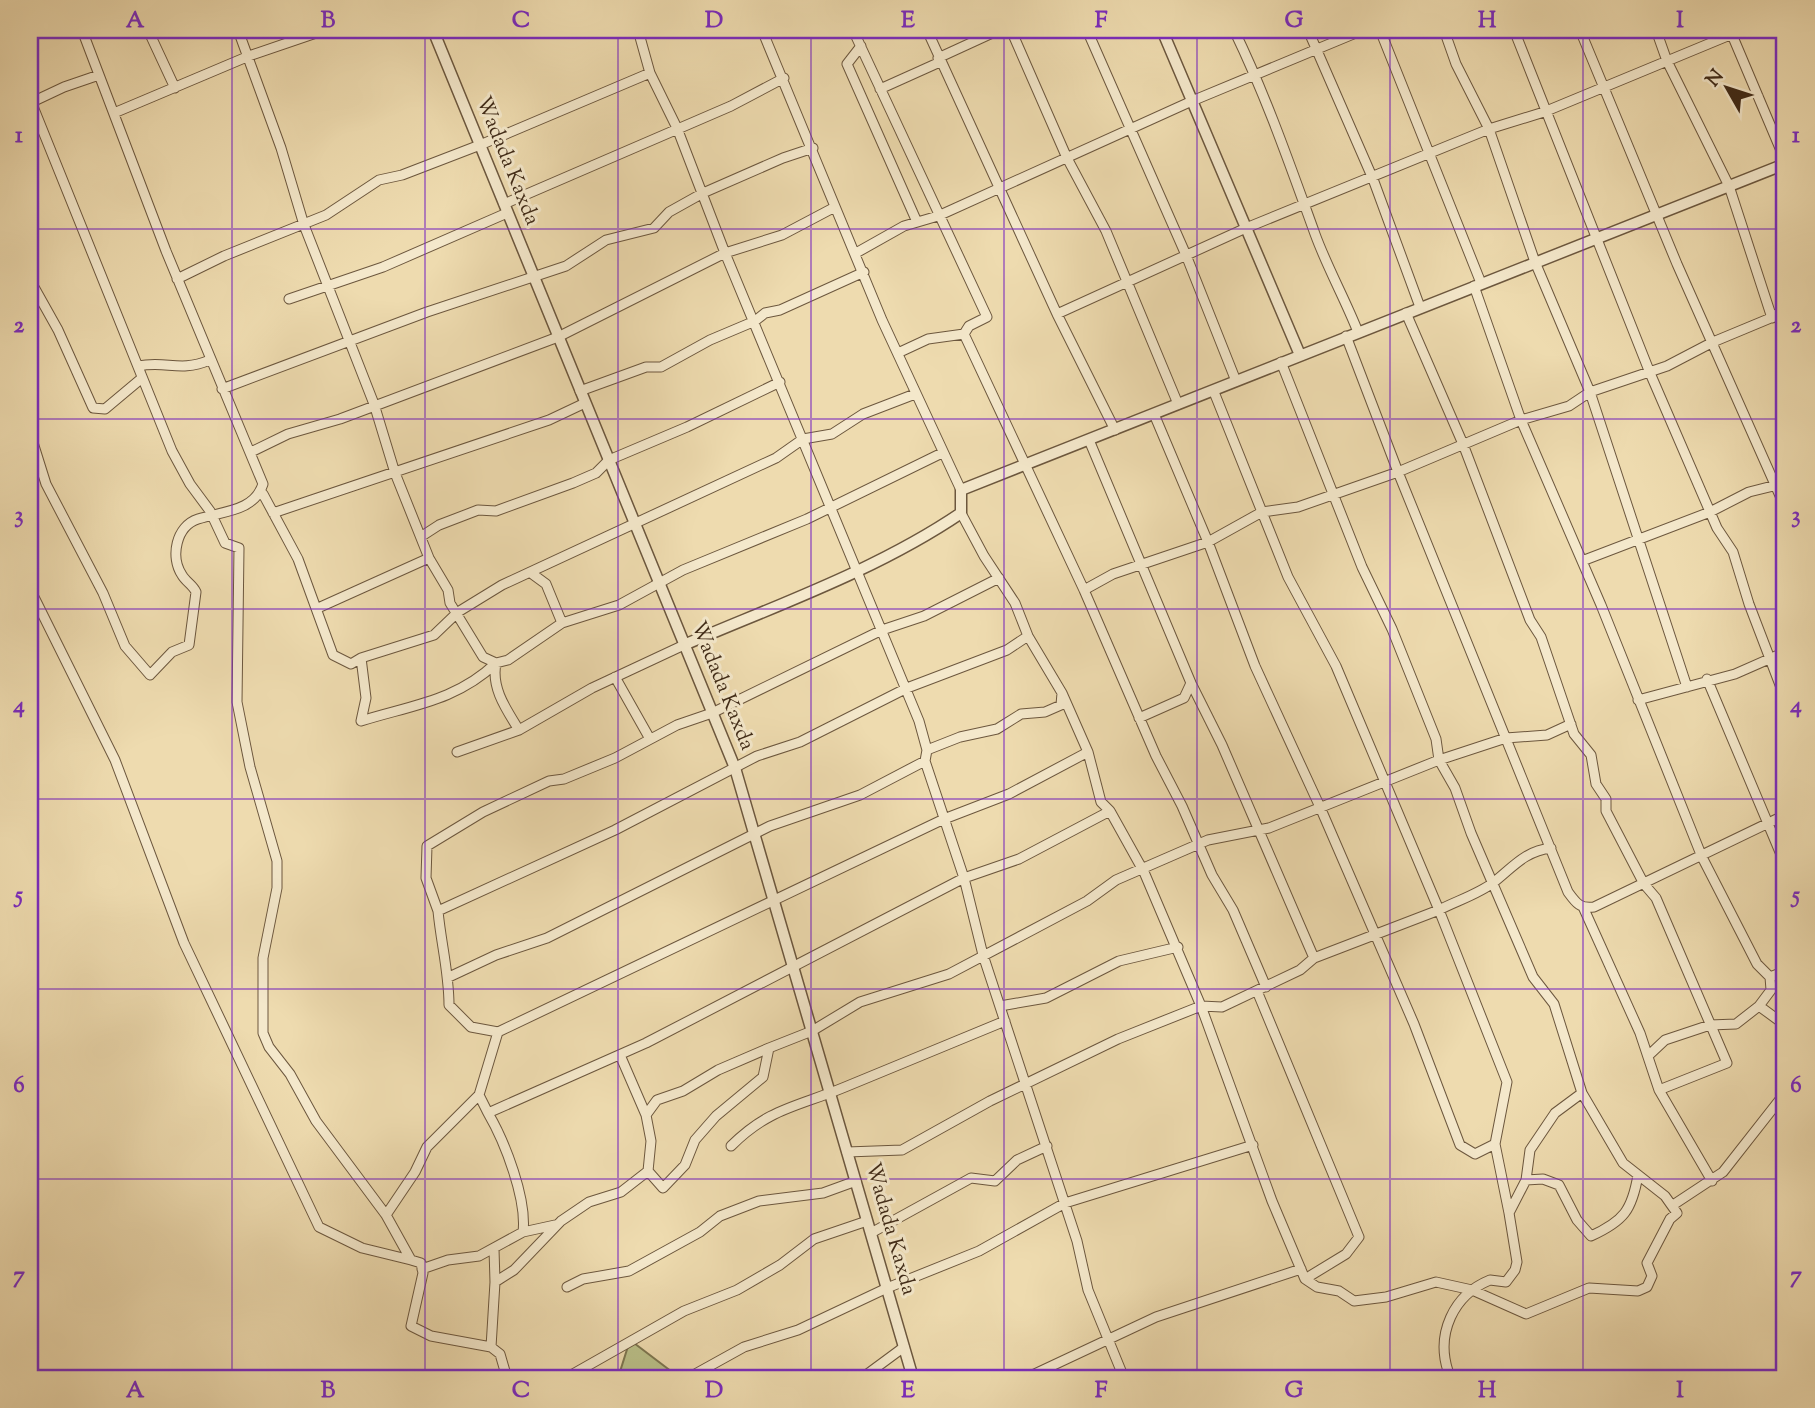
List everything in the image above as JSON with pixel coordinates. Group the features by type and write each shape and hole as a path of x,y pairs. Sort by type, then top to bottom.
{"street":[{"path":"30,433 46,484 103,593 125,646 150,675 172,652 189,645 196,592 182,576 175,550 180,534 198,519 211,518 242,506 259,495 263,484 177,279 82,30"},
{"path":"148,30 175,88"},
{"path":"238,30 281,148 304,225 374,404 395,473 429,558 448,590 450,603 458,612 483,657 496,663"},
{"path":"114,113 249,57 325,30"},
{"name":"Wadada Kaxda","path":"433,30 734,768 914,1378"},
{"path":"638,30 650,73 677,128 725,253 907,688 927,750 925,761 964,878 983,955 1065,1203 1088,1290 1110,1338 1124,1378"},
{"path":"762,30 882,320 900,352 915,394 961,491 961,513 1016,603 1028,636 1062,693 1088,752 1101,802 1119,823 1178,947 1305,1279 1317,1287 1339,1291 1354,1301 1386,1297 1436,1282 1472,1290 1526,1314 1560,1297 1590,1288 1638,1291 1647,1287 1652,1276 1647,1263 1670,1219 1677,1213 1673,1205 1637,1175 1612,1149 1582,1093 1554,1004 1533,976 1455,788 1439,760 1436,740 1281,362"},
{"path":"853,30 937,216 987,317 969,326 964,334"},
{"path":"926,30 1057,314 1115,430"},
{"path":"880,89 999,30"},
{"path":"1011,30 1067,158 1106,231 1178,404"},
{"path":"1087,30 1186,255 1236,381"},
{"path":"1162,30 1300,355"},
{"path":"1234,30 1256,76 1306,203 1315,233 1358,332"},
{"path":"1308,30 1373,179 1420,307"},
{"path":"856,253 904,226 937,216 1192,101 1363,30"},
{"path":"1380,30 1478,285 1521,420 1582,561 1702,857 1757,964 1770,977 1771,990 1759,1006 1736,1024 1710,1025 1665,1040 1648,1056"},
{"path":"1444,30 1456,64 1489,129 1535,262 1590,392 1687,687"},
{"path":"1514,30 1544,112 1650,373 1710,512 1733,552 1785,698"},
{"path":"1580,30 1656,214 1713,342 1782,484 1785,507"},
{"path":"1656,30 1667,61 1729,186 1785,334"},
{"path":"1057,314 1306,203 1373,179 1489,129 1544,112 1731,32 1742,30"},
{"path":"961,491 1785,162 1731,32"},
{"path":"861,46 847,64 917,222"},
{"path":"177,279 224,256 326,215 379,180 402,175 480,145 650,73"},
{"path":"99,75 30,101 172,451 190,484 210,511 225,543 239,548 237,702 250,767 277,861 278,888 263,958 264,1033 269,1047 290,1074 316,1121 386,1215 411,1260"},
{"path":"289,299 328,288 506,209 677,128 731,106 784,78"},
{"path":"222,389 349,340 575,262 606,240 654,228 669,212 703,192 813,148"},
{"path":"251,453 288,434 333,422 374,404 558,337 725,253 782,234 835,207"},
{"path":"580,391 646,367 661,367 710,340 755,321 765,313 780,310 863,272"},
{"path":"30,280 58,330 93,408 105,409 142,378"},
{"path":"1406,313 1463,444 1530,620 1541,637 1574,734 1591,755 1596,784 1606,799 1606,811 1644,884 1656,898 1727,1063 1659,1090"},
{"path":"1084,590 1140,564 1208,541 1262,512 1280,512 1398,472 1521,420 1569,406 1590,392 1650,373 1713,342 1778,315"},
{"path":"900,352 928,339 964,334"},
{"path":"964,334 1084,590 1198,845 1233,910 1261,989 1359,1237 1346,1254 1305,1279"},
{"path":"1346,336 1398,472 1569,892 1584,909 1648,1056 1659,1090 1712,1181"},
{"path":"138,366 152,363 186,368 211,360"},
{"path":"422,536 439,524 478,510 496,510 573,483 596,473 608,460 687,428 780,382"},
{"path":"1214,392 1288,577 1336,666 1372,747 1383,781 1507,1082 1495,1144 1517,1262 1515,1270 1506,1282 1490,1280 1458,1300 1445,1332 1443,1355 1448,1371"},
{"path":"259,495 263,494 298,559 333,655 351,664 361,658 434,635 458,612 502,585 585,544 776,458 803,439 832,434 863,414 915,394"},
{"path":"273,513 395,473 480,441 549,420 585,403"},
{"path":"1154,414 1208,541 1255,666 1320,807 1373,936 1414,1024 1460,1145 1475,1154 1495,1144"},
{"path":"1089,440 1191,683 1314,958"},
{"path":"361,658 366,698 361,721 416,703 437,701 474,684 496,663 521,653 562,623 619,605 683,570 831,506 942,453"},
{"path":"1582,561 1710,512 1749,492 1782,484"},
{"path":"457,752 519,730 615,677 857,570 961,513"},
{"path":"318,608 429,558"},
{"path":"531,573 546,584 562,623"},
{"path":"999,578 943,607 882,630 712,713 677,725 615,758 573,775 549,780 483,811 427,846 426,878 438,911 440,942 449,977 449,1005 471,1027 498,1032 944,820 1009,794 1088,752"},
{"path":"30,589 115,760 184,943 319,1227 362,1248 421,1262 411,1326 431,1336 491,1347 500,1354 507,1378"},
{"path":"438,911 615,830 757,756 800,742 907,688 1007,650 1028,636"},
{"path":"1637,700 1735,674 1785,652"},
{"path":"496,663 493,676 503,704 519,730"},
{"path":"615,677 650,739"},
{"path":"1707,680 1785,864"},
{"path":"1139,718 1184,698 1191,683"},
{"path":"927,750 960,737 997,729 1021,714 1045,712 1061,705 1062,693"},
{"path":"646,1115 657,1100 684,1091 718,1070 812,1031 860,1002 949,974 1142,868 1198,845 1259,830 1439,760 1506,738 1547,735 1571,724"},
{"path":"449,977 496,955 569,928 790,818 860,795 925,761"},
{"path":"488,1113 620,1055 964,878 1019,859 1110,811"},
{"path":"1584,909 1702,857 1785,815"},
{"path":"847,1153 902,1150 1027,1082 1118,1039 1201,1006 1222,1007 1300,970 1314,958 1438,910 1493,882 1509,866 1537,850 1551,848"},
{"path":"1000,1006 1046,998 1119,961 1178,947"},
{"path":"1770,977 1785,971"},
{"path":"1759,1006 1785,1025"},
{"path":"731,1146 751,1126 779,1110 830,1093 1005,1021"},
{"path":"386,1215 415,1172 427,1147 479,1095 498,1032"},
{"path":"648,1171 663,1188 685,1165 695,1140 716,1116 763,1077 769,1048"},
{"path":"422,1269 447,1260 466,1260 494,1249 523,1232 551,1227 589,1202 621,1192 648,1171 651,1141 646,1115 620,1055"},
{"path":"1508,1213 1526,1180 1530,1150 1555,1112 1582,1093"},
{"path":"1673,1205 1712,1181 1754,1136 1785,1093"},
{"path":"479,1095 509,1154 522,1202 523,1232"},
{"path":"688,1378 744,1347 798,1330 887,1288 979,1251 1065,1203 1253,1145"},
{"path":"871,1233 971,1178 995,1181 1017,1160 1046,1146"},
{"path":"1526,1180 1543,1179 1559,1185 1577,1220 1591,1236 1610,1227 1633,1203 1637,1175"},
{"path":"567,1287 583,1279 628,1270 700,1232 720,1216 759,1201 804,1196 856,1181"},
{"path":"495,1282 514,1270 561,1221"},
{"path":"566,1378 684,1311 737,1290 780,1265 814,1239 867,1221"},
{"path":"491,1347 494,1249"},
{"path":"1026,1378 1156,1317 1301,1269"},
{"path":"862,1378 904,1347"}],"green space":[{"path":"630,1340 680,1378 618,1378"}]}
